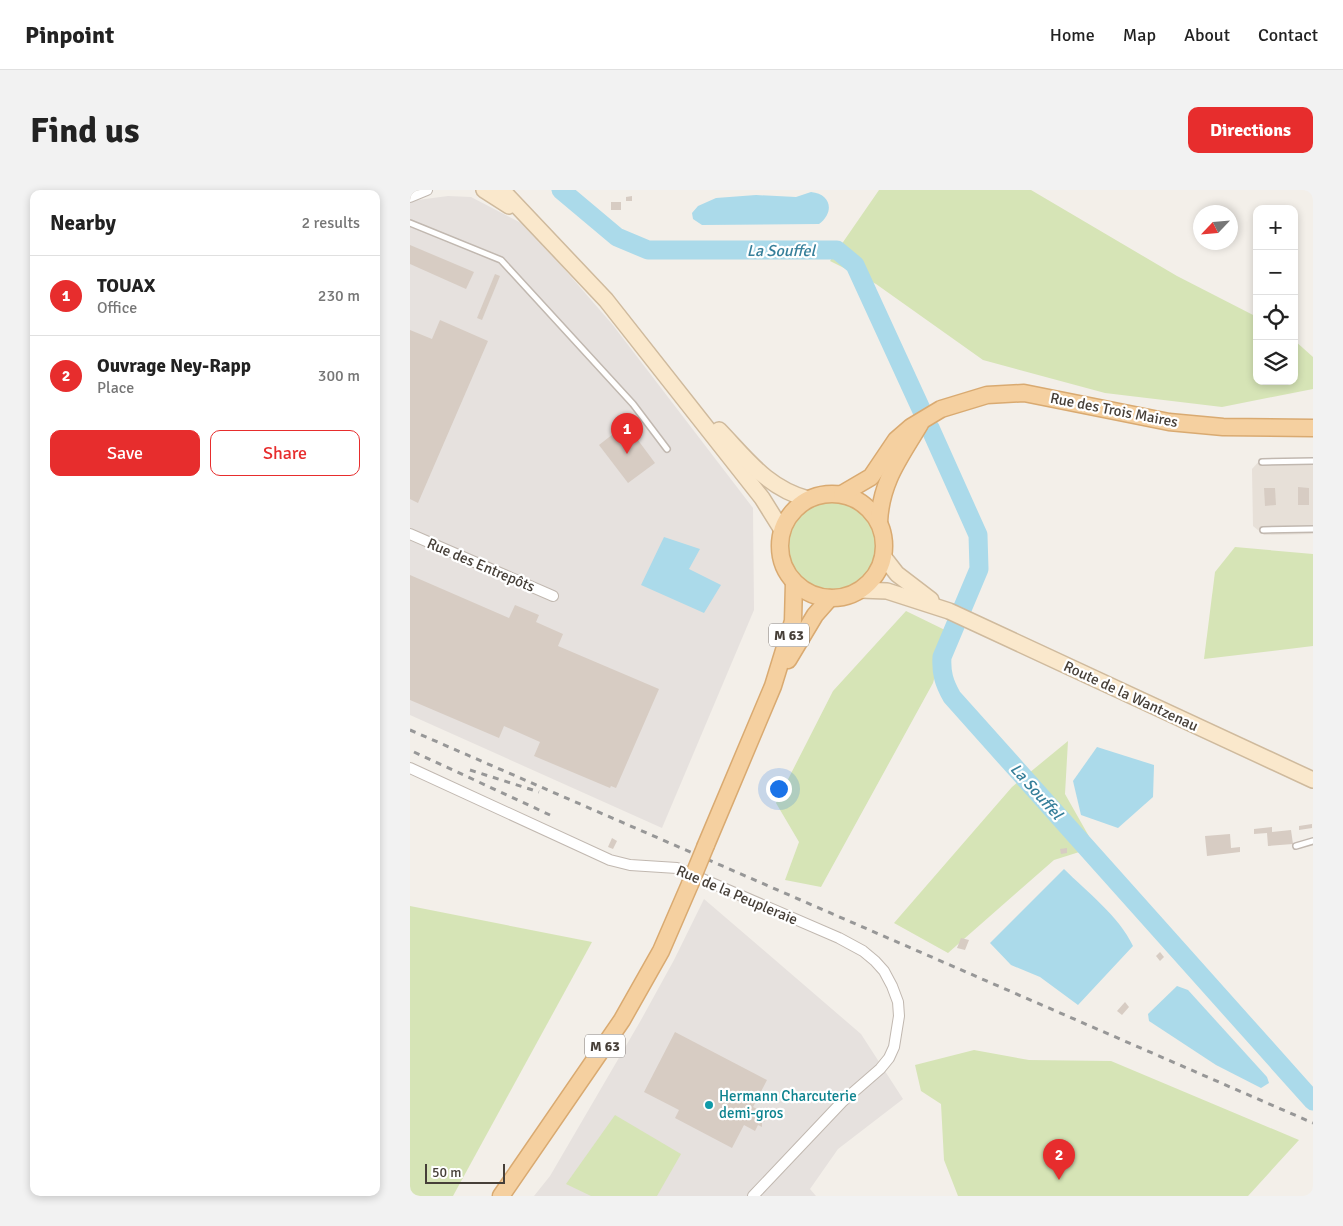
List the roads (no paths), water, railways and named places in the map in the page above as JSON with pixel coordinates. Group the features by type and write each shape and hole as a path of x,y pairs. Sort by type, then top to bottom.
{"main road":[{"path":"484,190 532,220"},
{"path":"502,190 600,293 762,498 782,530"},
{"path":"656,363 765,478 783,491 808,499"},
{"name":"Rue des Trois Maires","path":"842,494 871,477 902,433 941,409 987,395 1024,393 1169,422 1223,427 1313,428"},
{"name":"Rue des Trois Maires","path":"878,522 882,493 886,481 921,422"},
{"path":"824,494 842,494 863,504 878,522 883,533 883,556 875,575 860,590 846,596 830,598 817,596 794,583 787,574 781,558 780,541 782,530 792,512 808,499 824,494"},
{"name":"Route de la Wantzenau","path":"883,556 897,574 908,584 949,611 1313,780"},
{"name":"M 63","path":"501,1196 622,1020 661,951 773,686 793,621 794,583"},
{"name":"Route de la Wantzenau","path":"860,590 887,591 949,611"},
{"name":"M 63","path":"773,686 808,624 830,598"}],"street":[{"path":"410,197 427,190"},
{"name":"Rue des Entrepôts","path":"410,534 552,596"},
{"name":"Rue de la Peupleraie","path":"410,768 610,860 630,865 677,868 839,938 863,951 884,971 892,986 898,1009 898,1033 894,1047 884,1064 842,1102 753,1196"}],"lane":[{"path":"410,223 501,260 633,404 667,449"},
{"path":"1262,462 1313,461"},
{"path":"1263,530 1313,529"},
{"path":"1296,846 1313,841"}],"water":[{"path":"811,192 823,196 828,204 827,214 819,224 702,225 693,219 692,213 698,206 716,198 756,195 796,197"},
{"path":"664,537 700,549 689,569 721,585 704,613 641,585"},
{"path":"1097,747 1154,765 1153,797 1118,828 1081,815 1073,781"},
{"path":"1064,869 1120,925 1133,946 1078,1005 1040,977 1011,965 990,943"},
{"path":"1177,986 1188,990 1267,1077 1269,1083 1261,1088 1216,1065 1149,1021 1148,1014"}],"waterway":[{"name":"La Souffel","path":"561,190 617,237 648,250 837,250 855,265 922,411"},
{"name":"La Souffel","path":"930,428 978,535 979,569 942,657 944,678 952,697 1313,1101"}],"railway":[{"path":"410,730 1313,1123"},
{"path":"414,752 550,815"},
{"path":"470,770 539,792"}],"place":[{"name":"TOUAX","path":"627,454"},
{"name":"Hermann Charcuterie demi-gros","path":"709,1105"},
{"name":"Ouvrage Ney-Rapp","path":"1059,1180"}]}
